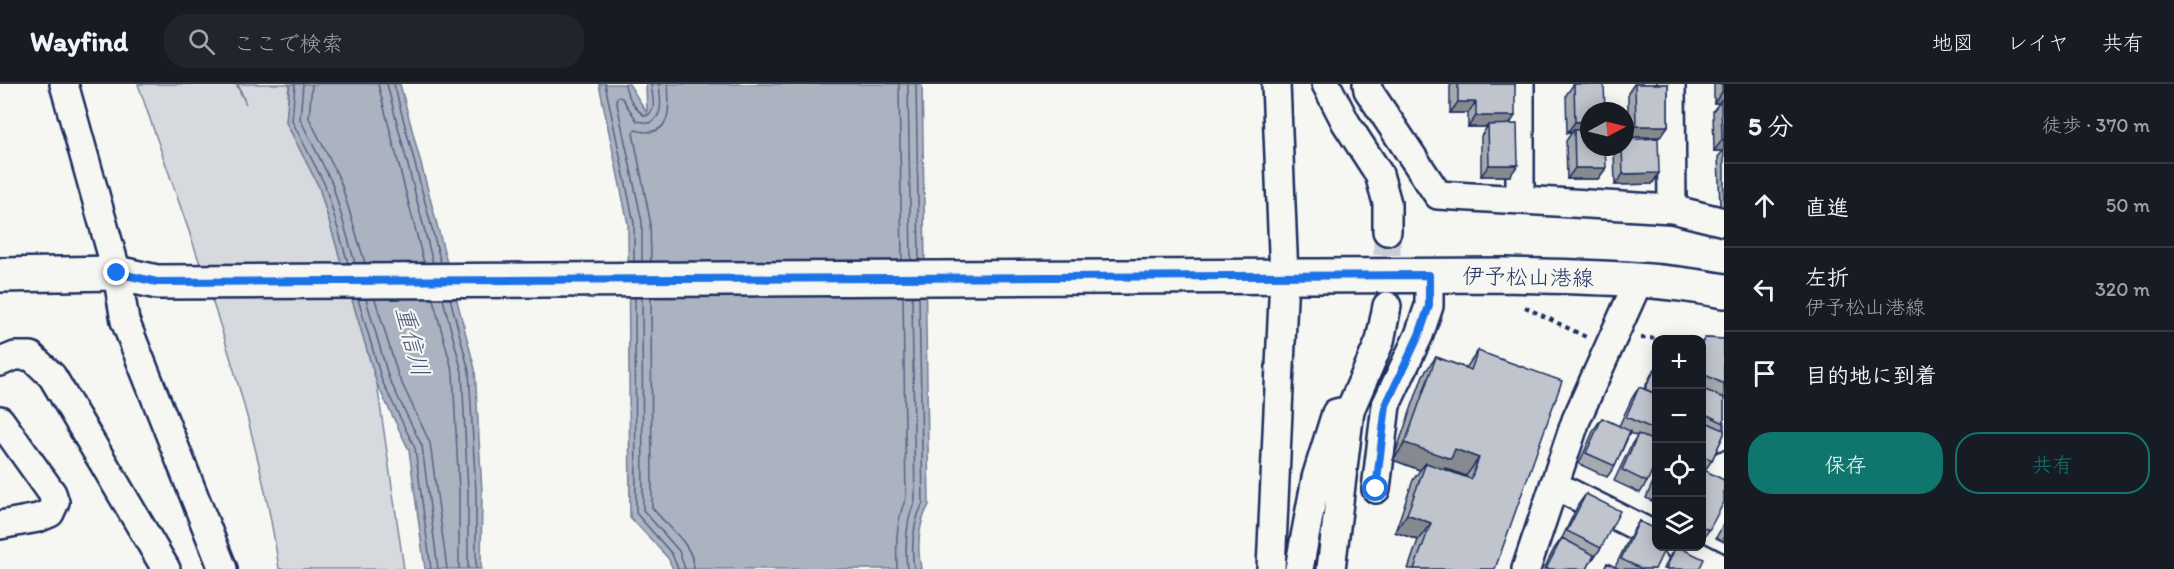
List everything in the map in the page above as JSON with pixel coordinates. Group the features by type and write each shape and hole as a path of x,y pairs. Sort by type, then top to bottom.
{"main road":[{"name":"伊予松山港線","path":"0,275 117,273 157,282 1566,276 1639,280 1700,286 1724,291"}],"street":[{"path":"64,84 117,273 124,321 223,569"},
{"path":"1271,569 1276,84"},
{"path":"1326,84 1346,123 1379,174 1387,203 1387,231"},
{"path":"1367,84 1368,90 1438,195 1672,209 1724,222"},
{"path":"1520,84 1520,200"},
{"path":"1671,84 1672,209"},
{"path":"1376,489 1386,405 1419,335 1429,306 1429,275"},
{"path":"1526,569 1576,420 1639,280"},
{"path":"1331,569 1350,410 1380,341 1387,306"},
{"path":"0,362 15,356 31,356 52,376 166,569"},
{"path":"1299,569 1316,478 1336,413 1350,410"},
{"path":"0,420 52,493 55,502 50,513 0,525"},
{"path":"1554,485 1652,534"},
{"path":"1687,551 1715,567"}],"path":[{"path":"1519,304 1586,337 1652,339"}],"shaded area":[{"path":"138,84 236,84 246,104 238,84 289,84 286,122 319,187 377,384 404,569 279,569 268,507 238,384 200,263"}],"water":[{"name":"重信川","path":"290,84 400,84 475,369 482,492 481,569 425,569 409,450 377,384 319,187 286,122"},
{"path":"599,84 629,84 647,113 646,84 922,84 929,505 919,536 921,569 673,569 668,558 630,517 628,224"}],"building":[{"path":"1458,84 1515,84 1515,116 1476,116 1476,102 1458,102"},
{"path":"1574,84 1604,84 1605,102 1580,102 1580,122 1575,122"},
{"path":"1635,84 1668,84 1668,126 1636,126"},
{"path":"1721,100 1724,100 1724,140 1722,140"},
{"path":"1517,124 1518,165 1489,165 1488,125"},
{"path":"1574,130 1580,130 1580,156 1605,156 1606,168 1575,168"},
{"path":"1658,138 1659,173 1623,174 1622,156 1634,156 1634,139"},
{"path":"1706,338 1724,339 1724,384 1706,375"},
{"path":"1478,351 1562,381 1495,569 1414,569 1431,523 1407,514 1426,463 1471,479 1479,458 1455,449 1451,459 1405,443 1436,357 1471,370"},
{"path":"1652,375 1652,392 1645,389"},
{"path":"1639,387 1652,392 1652,428 1626,417"},
{"path":"1706,390 1724,398 1724,423 1706,414"},
{"path":"1602,418 1630,431 1615,466 1586,453"},
{"path":"1706,422 1724,430 1712,460 1706,457"},
{"path":"1638,434 1652,440 1652,471 1647,482 1622,470"},
{"path":"1706,471 1724,480 1724,502 1709,530 1706,528"},
{"path":"1586,494 1620,511 1601,548 1567,531"},
{"path":"1639,521 1652,528 1652,551 1664,551 1655,569 1642,569 1621,559"},
{"path":"1562,538 1594,555 1587,569 1546,569"},
{"path":"1674,551 1687,551 1704,559 1699,569 1666,569"},
{"path":"1607,563 1619,569 1605,569"}],"tunnel":[{"path":"1387,231 1387,296"}],"route":[{"path":"117,273 157,282 1429,275 1429,306 1419,335 1386,405 1376,489"}]}
